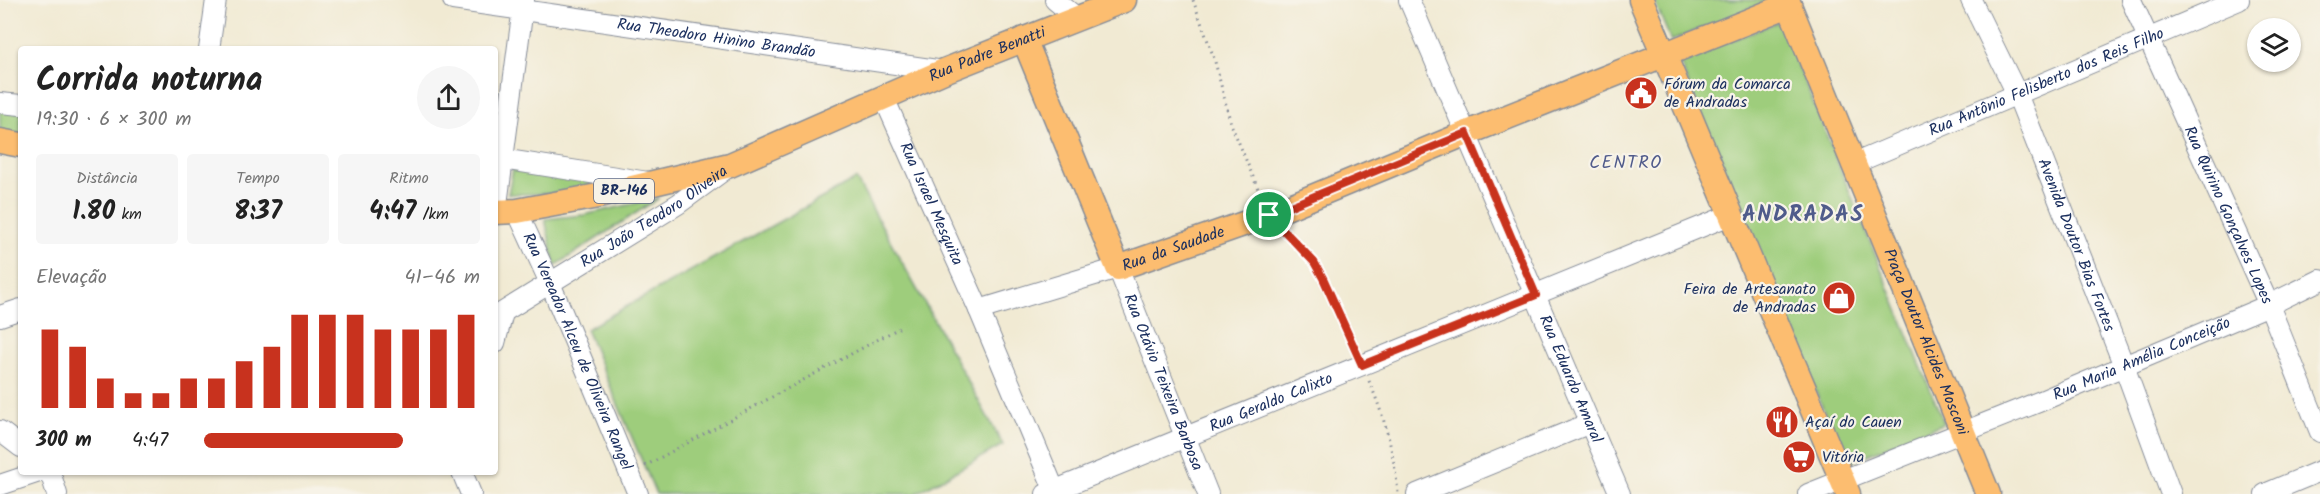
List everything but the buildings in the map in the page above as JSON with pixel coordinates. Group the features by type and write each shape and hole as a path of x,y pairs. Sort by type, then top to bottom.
{"main road":[{"name":"Rua Padre Benatti","path":"884,98 944,71 1124,0"},
{"path":"1641,0 1845,487"},
{"name":"Rua da Saudade","path":"1118,268 1269,215 1788,2"},
{"name":"Praça Doutor Alcides Mosconi","path":"1788,2 1962,432"},
{"name":"Rua Otávio Teixeira Barbosa","path":"1024,39 1118,268"},
{"name":"Rua João Teodoro Oliveira","path":"730,165 884,98"},
{"path":"0,141 18,144"},
{"name":"BR-146","path":"503,212 660,184 730,165"},
{"path":"1962,432 1988,494"}],"street":[{"path":"210,46 216,0"},
{"name":"Rua Theodoro Hinino Brandão","path":"453,0 523,5 944,71"},
{"path":"1055,0 1077,18"},
{"name":"Rua Eduardo Amaral","path":"1409,0 1620,494"},
{"name":"Avenida Doutor Bias Fortes","path":"1971,0 2017,94 2124,366 2171,494"},
{"name":"Rua Quirino Gonçalves Lopes","path":"2131,0 2269,306 2320,432"},
{"name":"Rua Antônio Felisberto dos Reis Filho","path":"1853,164 2239,0"},
{"path":"503,212 499,159 523,5"},
{"name":"Rua Israel Mesquita","path":"884,98 979,310 1052,493"},
{"path":"0,103 18,105"},
{"path":"499,159 660,184 691,193"},
{"name":"Rua João Teodoro Oliveira","path":"499,315 678,204 730,165"},
{"name":"Rua Vereador Alceu de Oliveira Rangel","path":"503,212 550,283 638,494"},
{"name":"Rua Geraldo Calixto","path":"1052,493 1730,215"},
{"name":"Rua da Saudade","path":"979,310 1118,268"},
{"name":"Rua Otávio Teixeira Barbosa","path":"1118,268 1208,494"},
{"name":"Rua Maria Amélia Conceição","path":"1962,432 2269,306 2320,280"},
{"path":"0,316 18,310"},
{"path":"1417,494 1590,423"},
{"path":"0,431 18,445"},
{"name":"Praça Doutor Alcides Mosconi","path":"1845,487 1962,432"},
{"path":"2265,494 2320,471"},
{"path":"0,485 30,475"},
{"path":"51,475 57,494"},
{"path":"456,494 461,475"},
{"path":"463,475 471,494"},
{"path":"1808,494 1845,487"}],"path":[{"path":"1192,0 1214,58 1231,124 1269,215 1314,262 1362,365 1385,422 1395,460 1398,494"},
{"path":"629,472 662,458 899,328"}],"green space":[{"path":"1654,0 1771,0 1671,41"},
{"path":"1780,21 1944,423 1846,464 1679,61"},
{"path":"0,109 18,111 18,134 0,131"},
{"path":"513,169 618,182 591,189 564,192 508,194"},
{"path":"856,179 1003,445 915,494 656,494 586,329"},
{"path":"659,198 555,266 545,219 584,215"}],"place":[{"name":"Fórum da Comarca de Andradas","path":"1641,93"},
{"name":"Feira de Artesanato de Andradas","path":"1839,298"},
{"name":"Açaí do Cauen","path":"1782,422"},
{"name":"Vitória","path":"1799,457"}],"district":[{"name":"CENTRO","path":"1626,163"},
{"name":"ANDRADAS","path":"1803,215"}],"route":[{"path":"1467,133 1536,295 1362,365 1314,262 1269,215 1467,133"}]}
